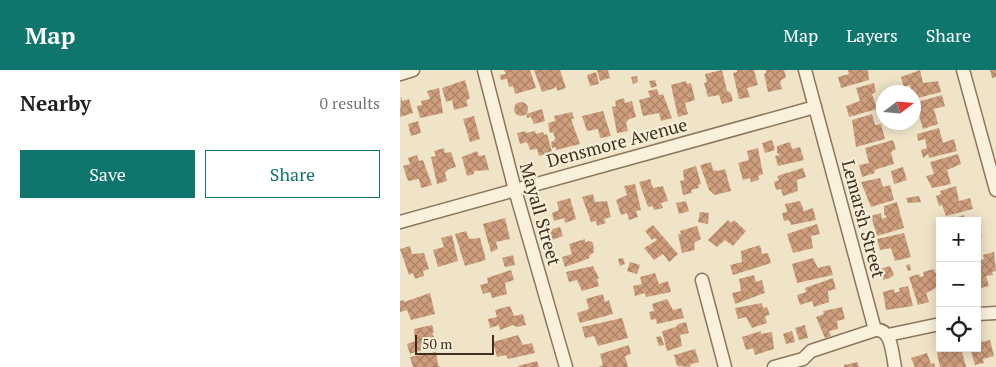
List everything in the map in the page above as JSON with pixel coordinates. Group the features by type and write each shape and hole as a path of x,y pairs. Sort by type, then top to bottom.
{"street":[{"path":"400,74 413,70"},
{"name":"Mayall Street","path":"484,70 515,190 566,367"},
{"name":"Lemarsh Street","path":"805,70 875,330"},
{"path":"963,70 996,190"},
{"name":"Densmore Avenue","path":"400,222 815,107"},
{"path":"702,280 725,367"},
{"path":"981,314 996,313"},
{"path":"888,335 936,325"},
{"path":"774,367 803,359 811,351 875,330 883,331 888,335 896,367"}],"building":[{"path":"504,70 530,70 536,88 515,94 513,86 509,87 507,79 501,80 500,75 506,74"},
{"path":"534,70 560,70 566,88 557,91 556,85 555,88 542,92"},
{"path":"597,70 608,70 610,78 600,81"},
{"path":"722,70 727,91 731,93 733,101 722,104 719,95 708,97 704,83 707,82 705,74"},
{"path":"737,70 754,70 758,85 747,88 750,97 739,99 733,73 737,72"},
{"path":"766,70 784,70 786,77 780,81 782,89 768,92 764,74"},
{"path":"848,70 868,70 869,80 841,88 838,77 849,74"},
{"path":"920,70 923,83 938,81 941,92 921,97 921,85 903,85 901,77"},
{"path":"990,70 996,70 996,77 992,78"},
{"path":"596,72 599,84 590,86 587,75"},
{"path":"637,76 638,82 633,84 631,77"},
{"path":"465,80 470,98 466,101 468,106 454,110 452,100 446,102 442,88"},
{"path":"655,80 657,86 651,88 649,81"},
{"path":"686,81 687,84 691,83 695,100 685,103 688,114 678,117 671,85"},
{"path":"874,83 876,92 872,94 876,109 849,117 846,106 860,101 856,88"},
{"path":"439,88 443,113 420,118 417,106 422,105 421,101 430,99 427,91"},
{"path":"657,89 659,95 663,94 672,118 661,121 659,113 643,116 639,100 650,97 648,91"},
{"path":"942,95 945,106 934,109 938,124 923,129 921,101"},
{"path":"401,96 402,101 409,99 413,113 400,117"},
{"path":"624,98 625,103 632,101 636,117 629,119 626,123 628,131 617,133 612,107 616,106 615,101"},
{"path":"521,102 526,104 528,109 526,114 521,116 516,114 514,109 516,104"},
{"path":"542,109 545,121 534,124 531,117 527,118 526,114"},
{"path":"603,111 611,136 600,138 598,129 587,131 582,116"},
{"path":"572,112 574,119 571,119 580,144 556,150 556,147 552,148 551,142 555,138 553,132 550,133 548,123 555,121 554,116"},
{"path":"872,114 876,130 883,130 885,139 856,147 852,120"},
{"path":"474,116 480,139 470,142 463,119"},
{"path":"418,121 421,133 411,136 408,124"},
{"path":"939,128 943,143 954,139 957,151 929,158 928,154 923,158 921,150 927,148 925,139 918,141 917,134"},
{"path":"525,131 526,133 535,131 536,134 543,132 544,135 547,134 552,152 539,156 537,149 530,150 527,142 520,144 517,133"},
{"path":"772,140 775,150 765,153 762,143"},
{"path":"893,140 896,149 891,152 894,164 877,169 874,171 875,173 862,177 859,165 869,163 865,148"},
{"path":"790,142 792,149 800,147 804,160 778,166 775,156 780,155 777,153 777,146"},
{"path":"444,148 445,153 451,152 456,167 449,169 445,173 447,181 437,184 431,157 436,156 434,151"},
{"path":"758,148 763,174 758,176 759,180 751,182 750,178 743,180 738,163 749,160 747,151"},
{"path":"477,151 479,156 485,155 489,170 474,171 474,174 467,176 462,157"},
{"path":"958,154 961,164 947,170 951,184 932,188 926,176 934,174 930,162"},
{"path":"417,155 419,161 423,160 432,185 421,188 419,179 408,181 403,166 410,164 408,158"},
{"path":"711,162 713,170 725,169 731,191 715,195 709,190 700,165"},
{"path":"696,166 701,184 698,185 699,188 691,190 692,193 683,195 680,181 684,180 683,170"},
{"path":"903,167 907,180 894,184 891,171"},
{"path":"803,168 806,177 797,180 798,191 783,196 781,189 776,190 774,182 779,180 777,176"},
{"path":"880,178 883,187 890,185 894,200 871,207 861,182"},
{"path":"650,179 653,188 663,186 668,201 661,203 663,208 654,210 653,206 648,207 639,182"},
{"path":"635,184 641,210 636,211 638,217 629,220 627,213 621,215 616,200 627,195 624,186"},
{"path":"956,186 959,201 970,198 973,209 946,216 942,205 939,206 936,196 941,194 940,191"},
{"path":"593,194 595,202 607,201 611,217 604,219 606,223 597,226 596,221 591,222 582,197"},
{"path":"919,196 921,202 908,203 906,198"},
{"path":"570,198 576,219 565,223 564,218 554,221 552,213 559,210 557,202"},
{"path":"686,201 689,211 679,214 676,203"},
{"path":"800,201 804,211 813,208 816,220 791,225 789,220 784,221 782,213 787,212 785,204"},
{"path":"897,202 904,228 877,236 871,216 881,213 882,219 887,217 884,214 884,206"},
{"path":"700,212 709,213 708,224 698,222"},
{"path":"505,218 510,239 496,242 498,249 491,252 483,224"},
{"path":"728,220 731,223 734,220 746,231 733,246 725,240 717,247 708,240"},
{"path":"817,224 820,234 811,236 813,248 793,253 787,234"},
{"path":"653,225 678,254 669,262 663,254 654,260 644,248 657,240 655,238 652,240 645,231"},
{"path":"697,226 701,239 694,243 695,250 682,253 678,234 681,234 680,231"},
{"path":"560,227 563,236 552,240 549,230"},
{"path":"466,231 469,239 480,238 486,260 465,266 455,234"},
{"path":"904,233 911,257 895,261 891,248 880,250 877,239"},
{"path":"452,235 458,261 438,267 433,250 444,247 441,238"},
{"path":"585,239 585,242 590,241 593,243 594,252 589,256 590,258 565,267 562,257 572,254 569,244"},
{"path":"760,245 762,254 768,253 771,263 733,275 730,265 742,262 741,251"},
{"path":"410,246 412,254 424,253 429,269 423,271 424,276 415,279 413,273 409,275 400,249"},
{"path":"994,252 996,271 992,272 993,275 986,276 989,286 981,288 981,260 984,259 983,255"},
{"path":"513,255 515,265 505,267 502,258"},
{"path":"623,258 625,264 620,266 618,259"},
{"path":"813,258 818,268 830,265 833,275 797,283 792,264"},
{"path":"630,262 640,265 637,274 627,271"},
{"path":"910,264 911,270 908,271 906,265"},
{"path":"593,266 599,278 597,279 599,286 582,291 577,280 569,282 566,272"},
{"path":"890,266 894,275 883,280 880,269"},
{"path":"934,269 936,272 936,288 926,293 929,302 918,305 909,277 919,274 920,277 924,276 923,272"},
{"path":"511,270 514,280 505,283 507,294 492,298 490,292 483,294 480,285 488,283 487,278"},
{"path":"655,273 659,284 668,281 671,292 646,297 645,293 635,296 633,286 642,284 640,277"},
{"path":"754,275 756,282 762,280 765,293 735,304 732,293 741,291 739,279"},
{"path":"833,278 836,289 828,291 829,302 814,307 812,301 800,305 797,295 806,292 805,288"},
{"path":"908,286 913,306 886,310 883,292 894,289 895,293 900,291 899,288"},
{"path":"430,293 435,314 411,320 407,310 400,312 400,301 404,300 404,302"},
{"path":"603,294 605,302 609,300 613,314 580,323 577,313 589,309 586,299"},
{"path":"667,299 673,310 681,308 684,318 657,324 656,319 651,320 649,312 654,311 652,304"},
{"path":"762,303 763,308 767,307 770,315 765,316 767,323 752,328 746,317 738,319 735,308"},
{"path":"510,306 514,316 523,314 526,325 517,327 513,325 500,330 499,325 490,328 488,319 497,317 495,310"},
{"path":"842,307 845,319 837,321 838,329 829,331 831,336 825,338 816,317 824,314 823,311"},
{"path":"622,318 628,338 598,346 594,336 585,338 582,327"},
{"path":"686,322 689,333 680,335 682,346 667,351 662,331"},
{"path":"432,325 434,332 432,333 438,344 410,354 407,344 415,341 414,329"},
{"path":"805,325 808,338 799,340 795,328"},
{"path":"761,331 761,334 772,332 774,349 755,355 753,348 746,350 742,337"},
{"path":"792,331 795,342 786,344 783,334"},
{"path":"518,335 523,345 532,343 535,353 508,359 506,355 497,357 493,342"},
{"path":"661,336 664,345 659,346 656,337"},
{"path":"990,340 994,356 983,359 984,363 975,365 971,352 981,352 981,342"},
{"path":"629,345 631,354 625,356 628,367 598,367 603,365 600,354"},
{"path":"695,349 699,362 691,364 690,367 677,366 674,355"},
{"path":"436,352 440,367 413,367 410,357"},
{"path":"962,352 966,367 940,367 937,353"},
{"path":"927,353 931,364 934,363 935,367 915,367 911,358"},
{"path":"537,361 539,367 518,367 518,366"},
{"path":"857,362 859,367 844,367 844,365"}]}
